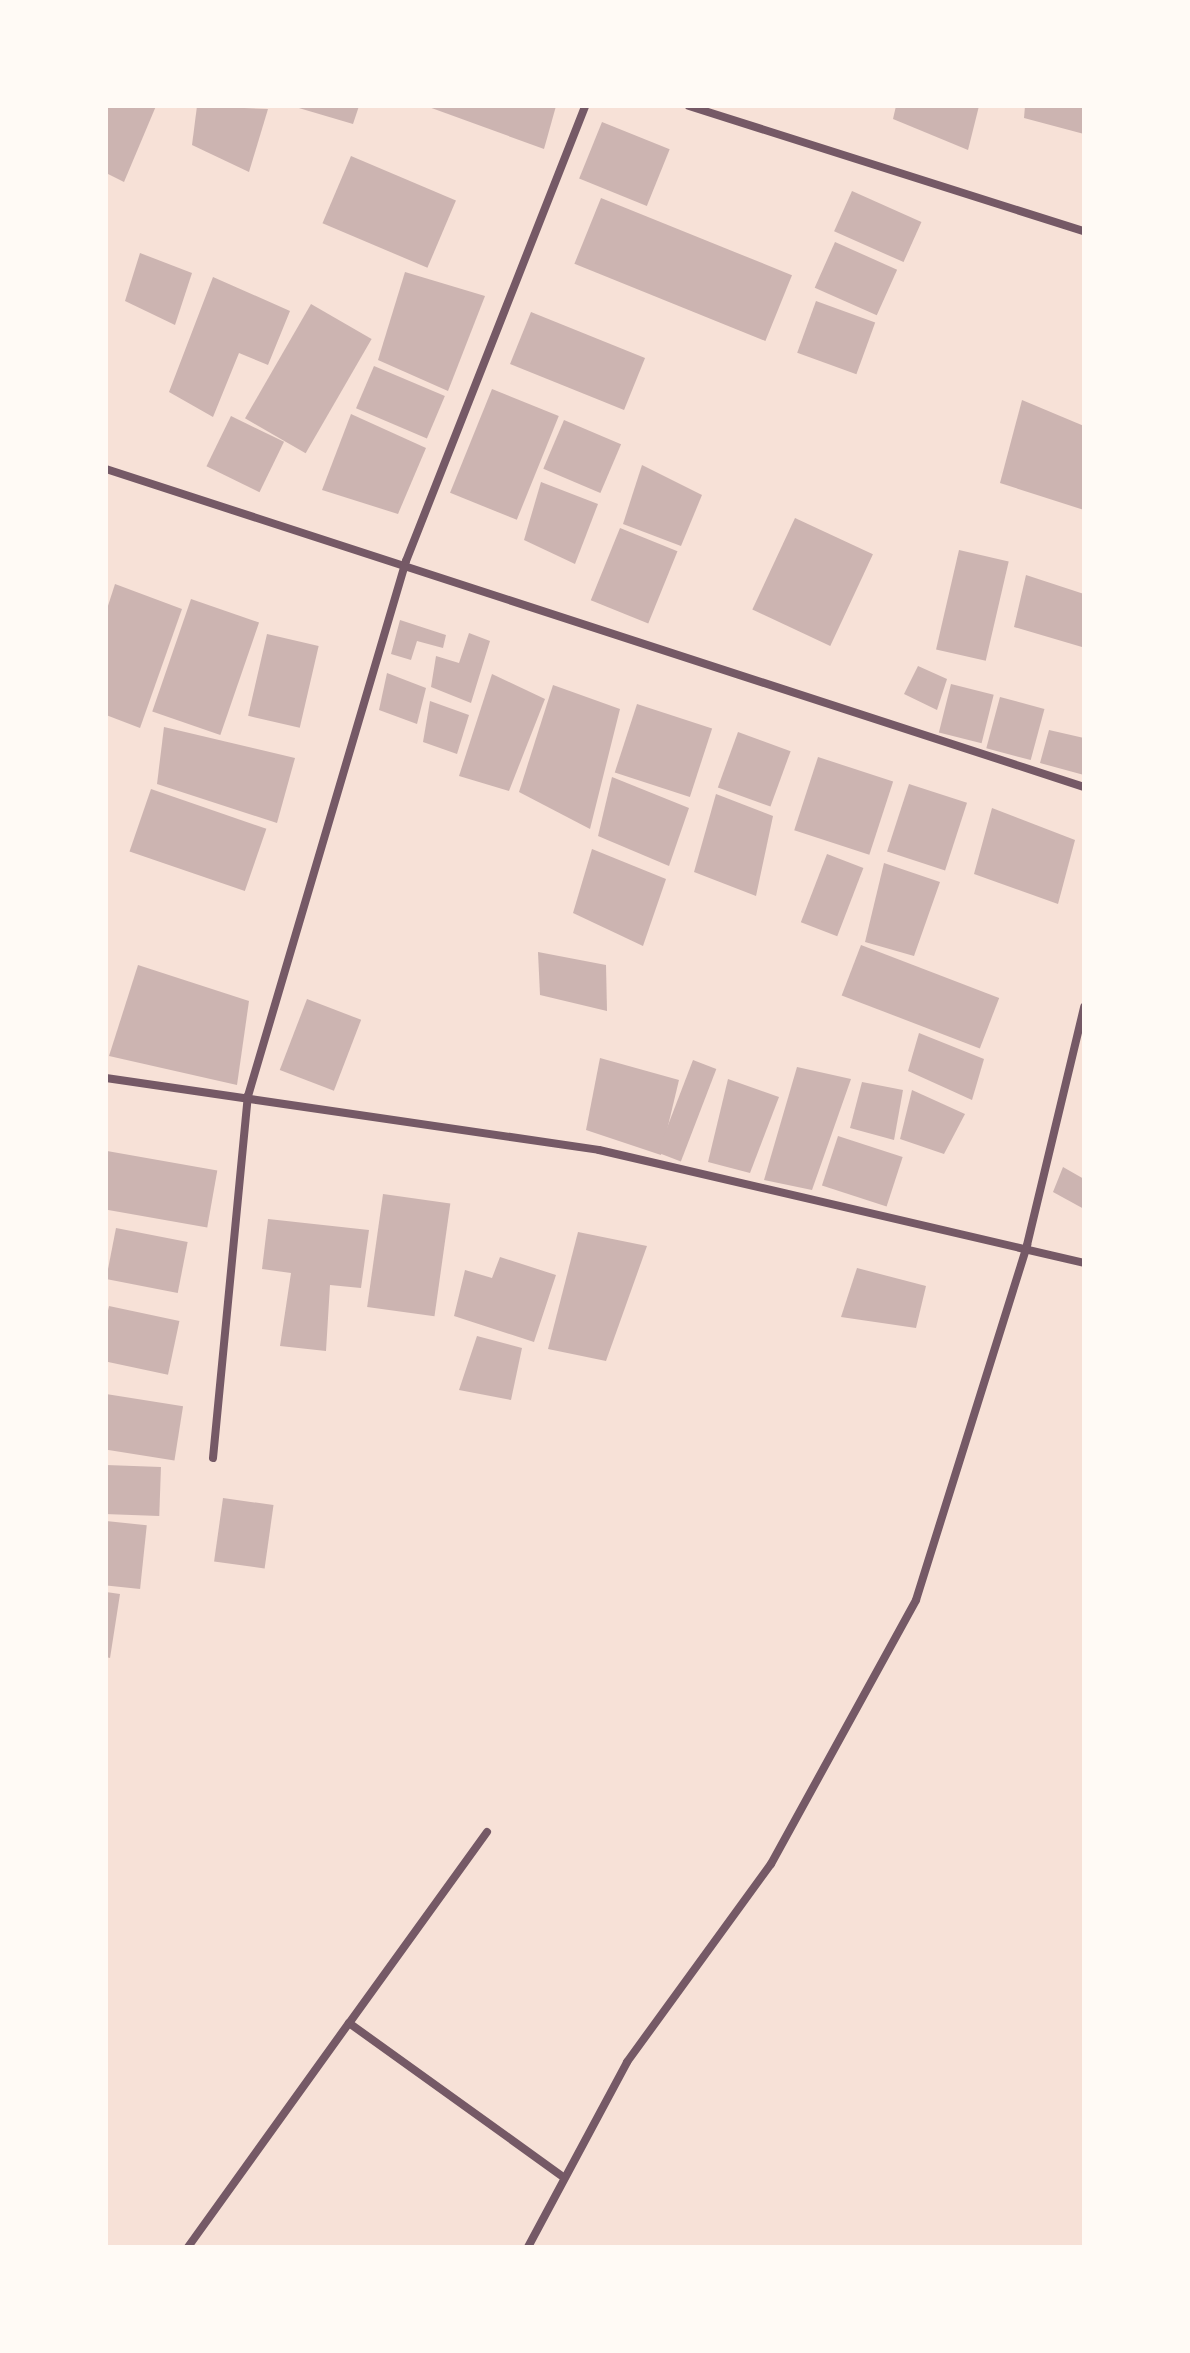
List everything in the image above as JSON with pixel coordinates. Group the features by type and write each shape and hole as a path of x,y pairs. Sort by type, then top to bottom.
{"street":[{"path":"213,1458 248,1096 406,561 585,106"},
{"path":"689,106 1084,231"},
{"path":"106,469 406,561 1084,787"},
{"path":"528,2247 562,2176 635,2050 771,1864 916,1600 1027,1245 1084,1007"},
{"path":"106,1078 248,1096 599,1150 1027,1245 1084,1263"},
{"path":"188,2247 487,1832"},
{"path":"349,2023 562,2176"}],"building":[{"path":"106,106 156,106 124,182 106,173"},
{"path":"197,106 268,109 249,172 192,145"},
{"path":"292,106 359,106 353,124"},
{"path":"426,106 556,106 544,149"},
{"path":"896,106 979,106 968,150 893,119"},
{"path":"1025,106 1084,106 1084,134 1024,118"},
{"path":"602,122 670,149 647,206 579,179"},
{"path":"351,156 456,201 427,268 322,223"},
{"path":"852,191 921,222 904,262 834,231"},
{"path":"601,198 792,275 765,341 574,264"},
{"path":"835,242 897,270 877,315 815,288"},
{"path":"140,253 192,273 175,325 125,301"},
{"path":"405,272 485,296 448,391 378,360"},
{"path":"213,277 290,311 268,365 239,353 213,417 169,392"},
{"path":"816,301 875,323 856,374 797,353"},
{"path":"311,304 372,339 306,453 245,418"},
{"path":"531,312 645,358 624,410 510,364"},
{"path":"374,366 445,396 427,438 356,408"},
{"path":"492,389 559,416 517,520 450,493"},
{"path":"1022,400 1084,426 1084,510 1000,483"},
{"path":"351,414 426,448 398,514 322,490"},
{"path":"231,416 284,442 259,492 206,466"},
{"path":"564,420 621,444 600,493 543,469"},
{"path":"642,465 702,495 681,546 623,524"},
{"path":"541,482 598,504 575,564 524,540"},
{"path":"795,518 873,554 830,646 752,610"},
{"path":"620,528 677,551 648,624 591,600"},
{"path":"959,550 1009,561 986,661 936,649"},
{"path":"1026,575 1084,594 1082,647 1014,627"},
{"path":"115,584 182,609 140,728 106,715 106,612"},
{"path":"191,599 259,622 220,735 152,712"},
{"path":"400,620 446,635 443,648 417,641 411,660 391,654"},
{"path":"469,633 490,641 471,703 431,687 436,656 459,663"},
{"path":"267,634 319,646 300,728 248,716"},
{"path":"918,666 947,679 937,710 904,694"},
{"path":"387,673 426,688 417,724 379,710"},
{"path":"492,674 545,699 509,791 459,776"},
{"path":"951,684 994,695 982,743 939,733"},
{"path":"553,685 620,709 590,829 519,792"},
{"path":"1000,697 1044,709 1031,760 986,748"},
{"path":"430,701 469,715 457,754 423,742"},
{"path":"637,704 712,728 690,797 615,772"},
{"path":"164,727 295,758 277,823 157,784"},
{"path":"1049,730 1084,738 1084,775 1040,763"},
{"path":"738,732 791,751 770,807 718,787"},
{"path":"818,757 893,781 869,855 794,830"},
{"path":"612,777 689,808 669,866 598,836"},
{"path":"909,784 967,803 945,870 887,852"},
{"path":"151,789 266,829 245,891 130,851"},
{"path":"716,794 773,816 756,896 694,872"},
{"path":"992,808 1075,840 1058,904 974,874"},
{"path":"592,849 666,879 643,946 573,913"},
{"path":"827,854 863,868 837,936 801,922"},
{"path":"884,863 940,882 914,956 865,942"},
{"path":"861,945 999,998 980,1048 842,995"},
{"path":"538,952 606,965 607,1011 540,995"},
{"path":"138,965 249,1001 237,1085 109,1056"},
{"path":"307,999 361,1020 334,1091 280,1070"},
{"path":"919,1033 984,1059 972,1100 908,1071"},
{"path":"600,1058 679,1080 661,1155 586,1130"},
{"path":"693,1060 716,1069 681,1161 658,1152"},
{"path":"797,1067 851,1079 812,1190 764,1180"},
{"path":"728,1079 779,1097 750,1173 708,1162"},
{"path":"862,1082 903,1090 894,1140 850,1128"},
{"path":"912,1090 965,1114 944,1154 900,1139"},
{"path":"838,1136 903,1157 887,1206 822,1185"},
{"path":"107,1151 217,1170 207,1228 106,1210"},
{"path":"1063,1167 1084,1179 1084,1209 1053,1192"},
{"path":"383,1194 450,1203 434,1316 367,1307"},
{"path":"268,1219 369,1230 361,1288 330,1285 326,1351 280,1346 291,1273 262,1269"},
{"path":"116,1228 188,1242 178,1293 106,1279"},
{"path":"578,1232 647,1246 606,1361 548,1349"},
{"path":"500,1257 556,1275 534,1342 454,1316 465,1270 492,1278"},
{"path":"857,1268 926,1286 916,1328 841,1317"},
{"path":"109,1306 179,1321 168,1375 106,1362"},
{"path":"477,1336 522,1348 511,1400 459,1390"},
{"path":"106,1394 183,1406 174,1461 106,1450"},
{"path":"106,1465 161,1467 159,1516 106,1514"},
{"path":"223,1498 274,1505 265,1568 214,1561"},
{"path":"106,1521 147,1525 140,1589 106,1585"},
{"path":"106,1592 120,1594 110,1658 106,1657"}]}
